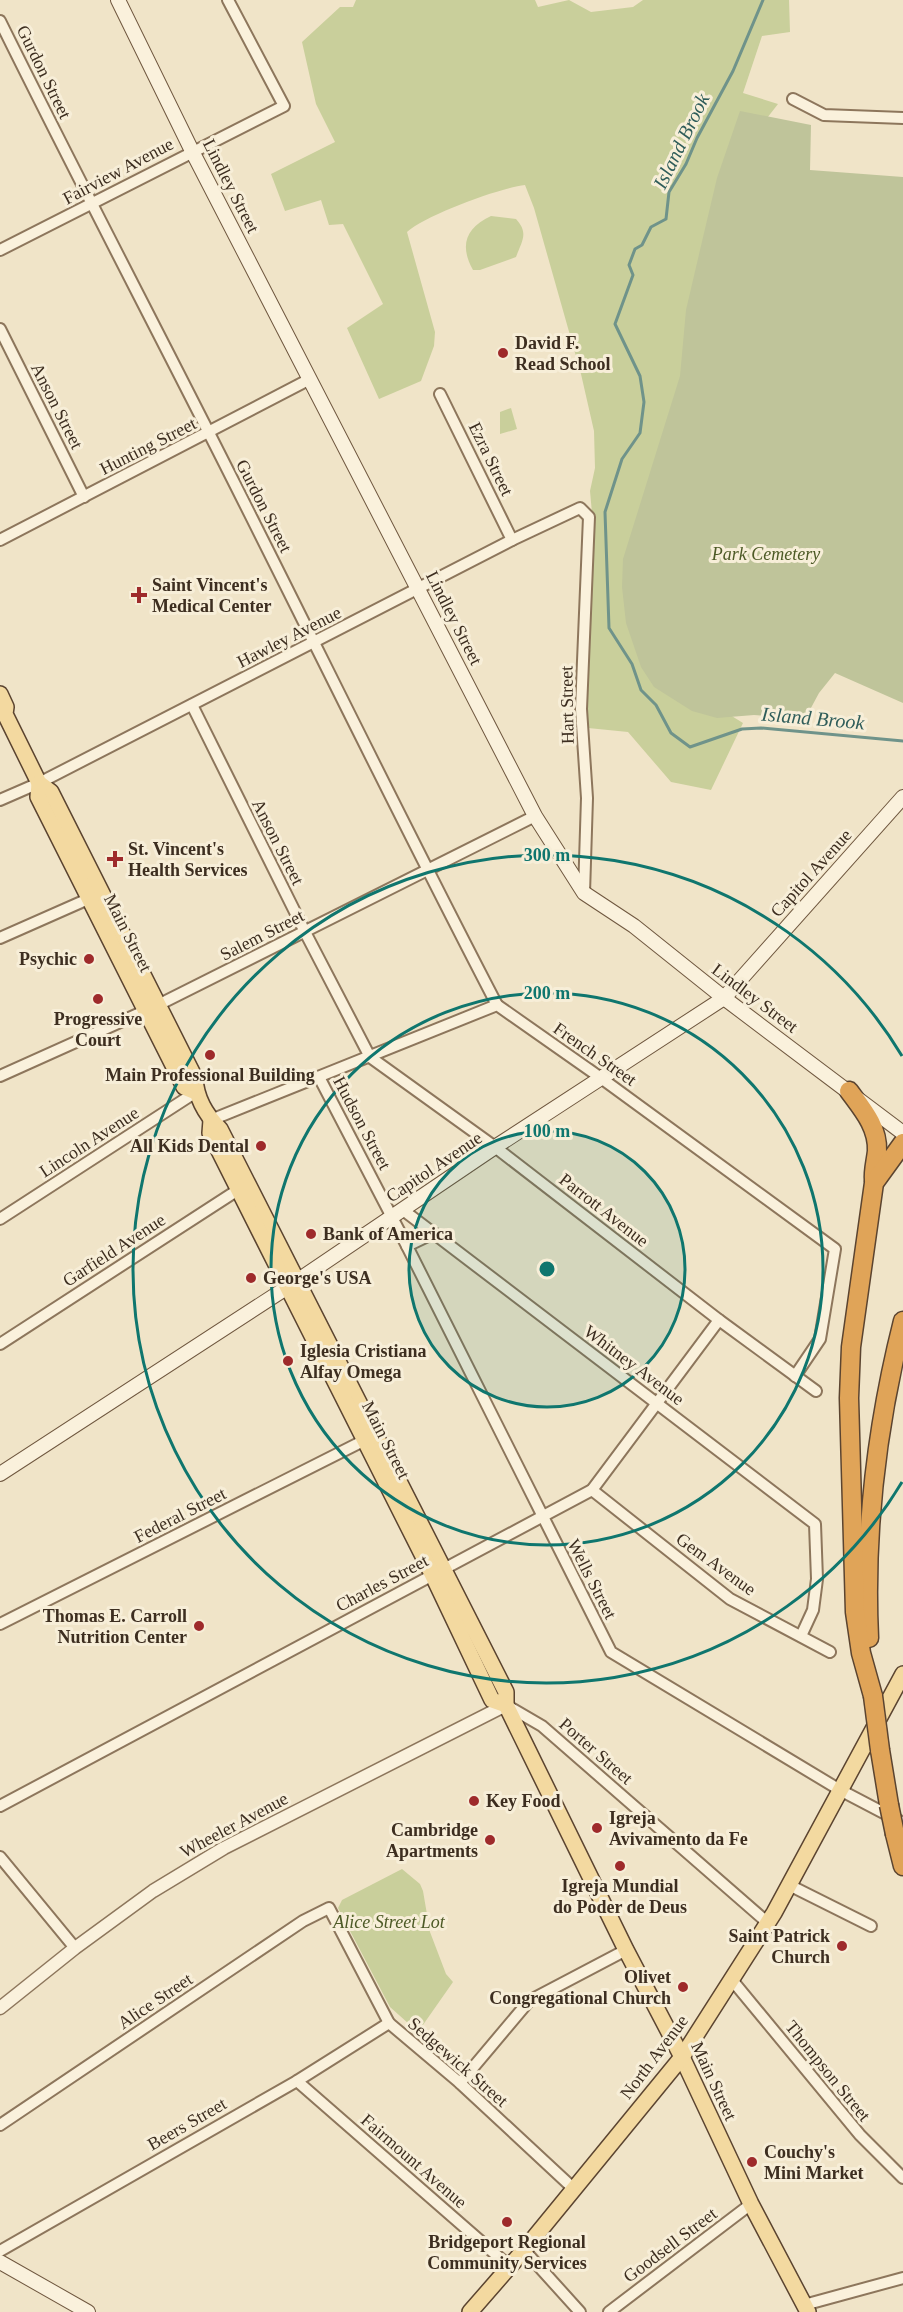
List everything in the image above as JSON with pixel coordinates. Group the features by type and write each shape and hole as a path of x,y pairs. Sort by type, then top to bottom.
{"highway":[{"path":"849,1091 870,1120 877,1149 853,1329 849,1379 855,1612 861,1653 873,1696"},
{"path":"874,1183 903,1143"},
{"path":"903,1321 884,1412 873,1489 867,1590 873,1696 880,1750 889,1805 899,1828 903,1866"}],"main road":[{"name":"Lindley Street","path":"118,0 192,151 535,816 584,893 634,926 724,998 903,1132"},
{"name":"Main Street","path":"0,694 6,707 2,714 39,783 51,792 95,896 152,1008 195,1078 196,1092 211,1120 220,1129 242,1186 438,1571 492,1700 506,1705 626,1950 682,2057 751,2204 806,2308"},
{"name":"Capitol Avenue","path":"0,1474 724,998 903,797"},
{"name":"North Avenue","path":"470,2312 524,2250 682,2057 768,1923 903,1674"},
{"path":"0,2262 88,2312"}],"street":[{"name":"Fairview Avenue","path":"0,250 284,106 228,0"},
{"name":"Gurdon Street","path":"0,21 209,433 426,869 497,1005"},
{"path":"793,99 824,114 903,118"},
{"name":"Anson Street","path":"0,329 84,497"},
{"name":"Hunting Street","path":"0,540 310,379"},
{"name":"Ezra Street","path":"440,394 512,540"},
{"name":"Hawley Avenue","path":"0,800 39,783 512,540 580,508 589,517"},
{"name":"Hart Street","path":"584,893 588,798 581,709 589,517"},
{"name":"Anson Street","path":"192,705 370,1057"},
{"name":"Salem Street","path":"0,1076 152,1008 535,816"},
{"path":"0,938 95,896"},
{"path":"211,1120 497,1005"},
{"name":"French Street","path":"497,1005 836,1249 820,1339 795,1376"},
{"name":"Parrott Avenue","path":"370,1057 495,1147 719,1320 816,1391"},
{"name":"Hudson Street","path":"319,1077 398,1213"},
{"name":"Lincoln Avenue","path":"0,1219 196,1092"},
{"name":"Garfield Avenue","path":"0,1344 242,1186"},
{"name":"Whitney Avenue","path":"398,1213 434,1233 814,1524 817,1579 813,1610 801,1636"},
{"name":"Wells Street","path":"398,1213 407,1246 611,1652 899,1828"},
{"path":"407,1246 434,1233"},
{"name":"Charles Street","path":"0,1806 592,1490 719,1320"},
{"name":"Federal Street","path":"0,1624 370,1438"},
{"name":"Gem Avenue","path":"592,1490 730,1599 830,1652"},
{"name":"Porter Street","path":"506,1705 542,1726 768,1923"},
{"name":"Wheeler Avenue","path":"0,2008 75,1948 153,1892 224,1848 506,1705"},
{"path":"0,1857 75,1948"},
{"path":"789,1885 871,1926"},
{"name":"Sedgewick Street","path":"329,1908 389,2023 460,2083 574,2188"},
{"name":"Alice Street","path":"0,2125 303,1921 329,1908"},
{"path":"460,2083 529,2001 626,1950"},
{"name":"Thompson Street","path":"732,1980 860,2135 903,2178"},
{"name":"Beers Street","path":"0,2251 297,2081 389,2023"},
{"name":"Fairmount Avenue","path":"297,2081 509,2266"},
{"name":"Goodsell Street","path":"609,2312 751,2204"},
{"path":"524,2250 580,2312"},
{"path":"806,2308 903,2278"}],"green space":[{"path":"356,0 535,0 538,7 569,0 591,12 633,7 643,0 789,0 790,32 762,36 743,93 778,104 746,145 693,692 743,723 711,790 671,782 628,732 588,728 587,672 593,524 590,491 595,468 594,431 581,374 534,208 525,185 463,203 416,225 407,232 435,332 434,346 421,381 379,399 347,328 383,304 343,224 329,225 321,200 285,211 271,174 335,142 316,104 302,42 340,7 353,7"},
{"name":"Park Cemetery","path":"740,111 811,125 810,170 903,177 903,703 835,673 819,693 805,719 754,715 717,718 692,711 654,687 641,667 626,623 622,587 623,559 680,376 686,310 717,178"},
{"path":"491,216 516,219 522,229 522,242 516,257 480,270 473,270 466,253 467,238 476,226"},
{"path":"511,408 517,429 500,434 500,412"},
{"name":"Alice Street Lot","path":"402,1869 420,1884 430,1932 446,1974 453,1982 418,2032 390,2007 338,1908 342,1900"}],"waterway":[{"name":"Island Brook","path":"763,0 733,71 697,138 686,164 669,192 666,219 651,227 642,245 635,249 629,265 633,275 615,324 640,376 644,402 640,433 622,459 605,512 609,628 632,664 641,690 656,705 671,733 690,747 742,729 761,728 903,741"}],"place":[{"name":"David F. Read School","path":"503,353"},
{"name":"Saint Vincent's Medical Center","path":"139,595"},
{"name":"St. Vincent's Health Services","path":"115,859"},
{"name":"Psychic","path":"89,959"},
{"name":"Progressive Court","path":"98,999"},
{"name":"Main Professional Building","path":"210,1055"},
{"name":"All Kids Dental","path":"261,1146"},
{"name":"Bank of America","path":"311,1234"},
{"name":"George's USA","path":"251,1278"},
{"name":"Iglesia Cristiana Alfay Omega","path":"288,1361"},
{"name":"Thomas E. Carroll Nutrition Center","path":"199,1626"},
{"name":"Key Food","path":"474,1801"},
{"name":"Igreja Avivamento da Fe","path":"597,1828"},
{"name":"Cambridge Apartments","path":"490,1840"},
{"name":"Igreja Mundial do Poder de Deus","path":"620,1866"},
{"name":"Saint Patrick Church","path":"842,1946"},
{"name":"Olivet Congregational Church","path":"683,1987"},
{"name":"Couchy's Mini Market","path":"752,2162"},
{"name":"Bridgeport Regional Community Services","path":"507,2222"}]}
